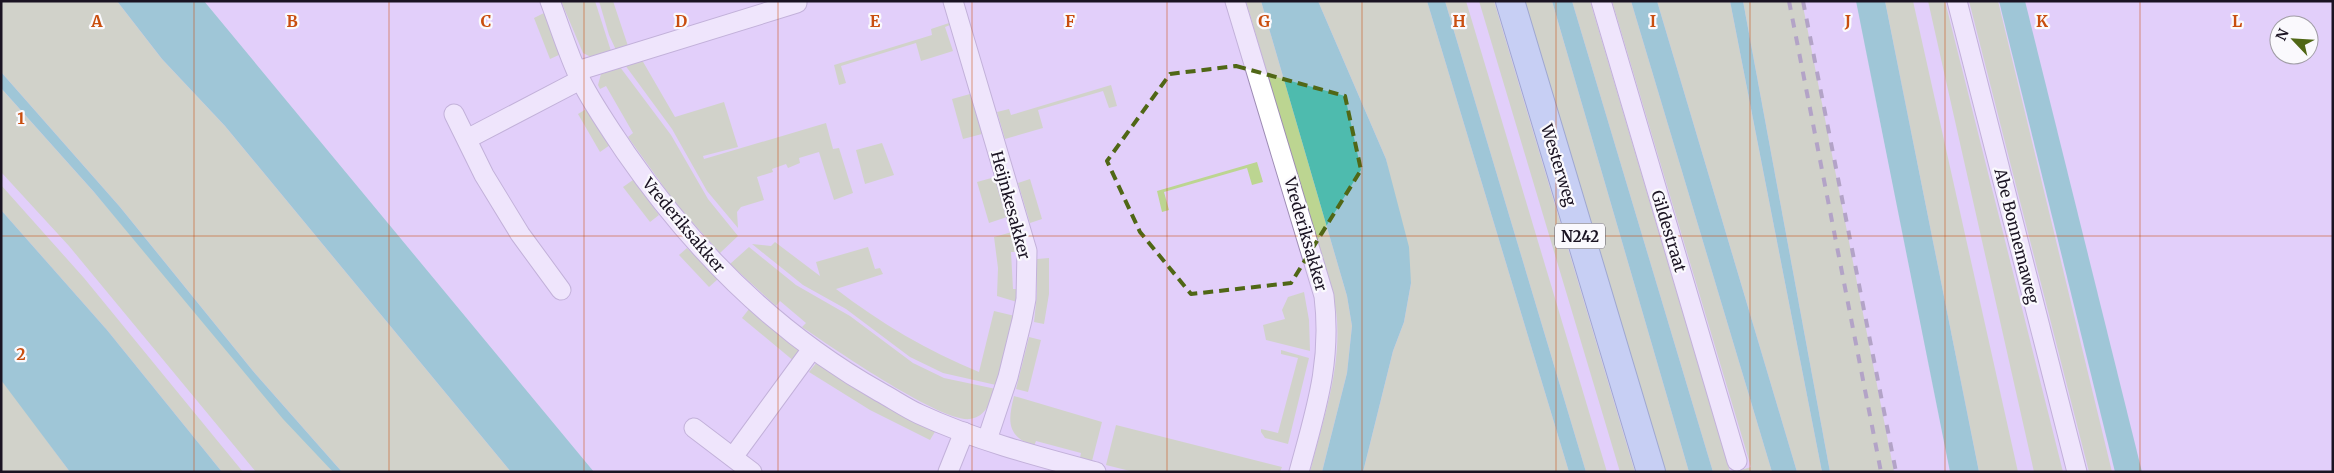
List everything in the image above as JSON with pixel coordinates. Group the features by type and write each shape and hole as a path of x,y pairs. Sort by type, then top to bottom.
{"main road":[{"name":"Westerweg","path":"1510,1 1651,472"}],"street":[{"name":"Vrederiksakker","path":"550,1 579,75 602,116 651,188 710,258 758,304 812,349 867,385 918,414 987,440 1096,472"},
{"name":"Heijnkesakker","path":"953,1 1026,251 1026,299 1022,320 1008,377 987,440"},
{"name":"Vrederiksakker","path":"1235,1 1324,296 1328,326 1326,358 1319,398 1299,472"},
{"name":"Gildestraat","path":"1601,1 1737,461"},
{"name":"Abe Bonnemaweg","path":"1957,1 2077,472"},
{"path":"467,138 579,75 797,3"},
{"path":"454,114 484,175 520,234 561,290"},
{"path":"733,457 812,349"},
{"path":"694,428 752,472"},
{"path":"948,472 964,432"}],"highlighted area":[{"path":"1236,66 1345,96 1361,170 1291,283 1191,294 1140,232 1107,161 1170,74"}],"shaded area":[{"path":"1,1 117,1 162,59 225,126 511,472 342,472 253,371 120,207 1,72"},
{"path":"117,1 204,1 594,472 511,472 225,126 162,59"},
{"path":"561,1 595,1 611,51 591,57 583,53"},
{"path":"599,1 613,1 628,46 616,50 609,35"},
{"path":"1246,1 1261,1 1347,296 1352,326 1347,373 1322,472 1310,472 1326,412 1334,371 1337,351 1336,310"},
{"path":"1261,1 1318,1 1386,159 1409,247 1411,283 1404,322 1393,351 1363,472 1322,472 1347,373 1352,326 1347,296"},
{"path":"1318,1 1427,1 1569,472 1363,472 1393,351 1404,322 1411,283 1386,159"},
{"path":"1427,1 1445,1 1586,472 1569,472"},
{"path":"1445,1 1466,1 1607,472 1586,472"},
{"path":"1479,1 1494,1 1635,472 1620,472"},
{"path":"1522,1 1552,1 1689,472 1663,472"},
{"path":"1552,1 1572,1 1713,472 1689,472"},
{"path":"1572,1 1590,1 1730,472 1713,472"},
{"path":"1612,1 1631,1 1772,472 1734,472 1751,467"},
{"path":"1631,1 1657,1 1797,472 1772,472"},
{"path":"1657,1 1730,1 1822,472 1797,472"},
{"path":"1730,1 1743,1 1830,472 1822,472"},
{"path":"1743,1 1802,1 1894,472 1830,472"},
{"path":"1856,1 1885,1 1979,472 1950,472"},
{"path":"1885,1 1913,1 2018,472 1979,472"},
{"path":"1928,1 1945,1 2063,472 2034,472"},
{"path":"1969,1 1998,1 2112,472 2089,472"},
{"path":"1999,1 2025,1 2142,472 2115,472"},
{"path":"544,13 561,54 550,59 534,18"},
{"path":"949,23 950,25 945,27 953,51 921,61 916,43 841,66 846,83 839,85 834,65 932,35 931,29"},
{"path":"642,60 675,117 724,102 738,147 703,156 704,159 826,123 833,149 839,148 853,193 834,200 819,152 799,158 800,163 788,168 786,164 772,169 773,172 757,177 764,200 741,207 737,212 738,228 707,191 672,129 625,65"},
{"path":"620,67 671,135 708,199 738,236 720,253 676,204 628,137 633,133 606,86 600,89 598,85 601,74"},
{"path":"1,72 120,207 253,371 342,472 333,472 283,419 94,192 1,88"},
{"path":"1111,85 1117,106 1109,108 1103,91 1038,110 1043,128 1005,139 997,112 1009,109 1011,115"},
{"path":"1,88 94,192 333,472 256,472 69,246 1,172"},
{"path":"970,94 982,134 963,139 952,99"},
{"path":"588,108 610,145 600,152 578,114"},
{"path":"882,143 894,175 865,184 856,150"},
{"path":"1257,162 1263,182 1252,185 1247,168 1164,192 1169,210 1162,212 1157,191"},
{"path":"995,177 1007,217 989,223 977,182"},
{"path":"1030,179 1042,219 1030,223 1018,183"},
{"path":"633,180 659,215 650,222 623,187"},
{"path":"1,185 84,278 243,472 222,472 107,330 1,210"},
{"path":"1,210 107,330 222,472 70,472 1,380"},
{"path":"1012,232 1016,252 1011,252 1013,289 1018,289 1017,302 997,296 998,268 994,237"},
{"path":"775,242 820,276 816,262 868,247 875,269 880,268 883,274 836,289 905,335 941,355 979,372 994,311 1015,316 996,385 943,373 910,357 846,309 803,285 752,244 771,246"},
{"path":"749,247 796,285 850,316 913,363 944,378 996,389 987,408 980,415 970,419 956,417 935,409 886,382 816,337 802,327 806,323 780,301 776,306 730,264"},
{"path":"687,248 718,279 709,287 679,255"},
{"path":"1049,258 1049,294 1044,324 1034,322 1037,294 1037,259"},
{"path":"1304,292 1309,320 1310,351 1266,340 1263,325 1285,319 1282,310 1288,297"},
{"path":"749,309 803,352 795,362 742,318"},
{"path":"1029,337 1041,340 1028,392 1016,389"},
{"path":"1281,350 1309,358 1288,444 1265,438 1261,432 1261,429 1278,433 1298,358 1281,354"},
{"path":"817,362 936,430 930,440 870,410 809,372"},
{"path":"1,380 9,389 70,472 1,472"},
{"path":"1014,396 1102,422 1092,461 1080,458 1081,453 1036,441 1034,446 1018,437 1011,427 1010,420"},
{"path":"1116,425 1282,467 1280,472 1134,472 1106,465"}],"railway":[{"path":"1789,1 1881,472"},
{"path":"1803,1 1896,472"}]}
